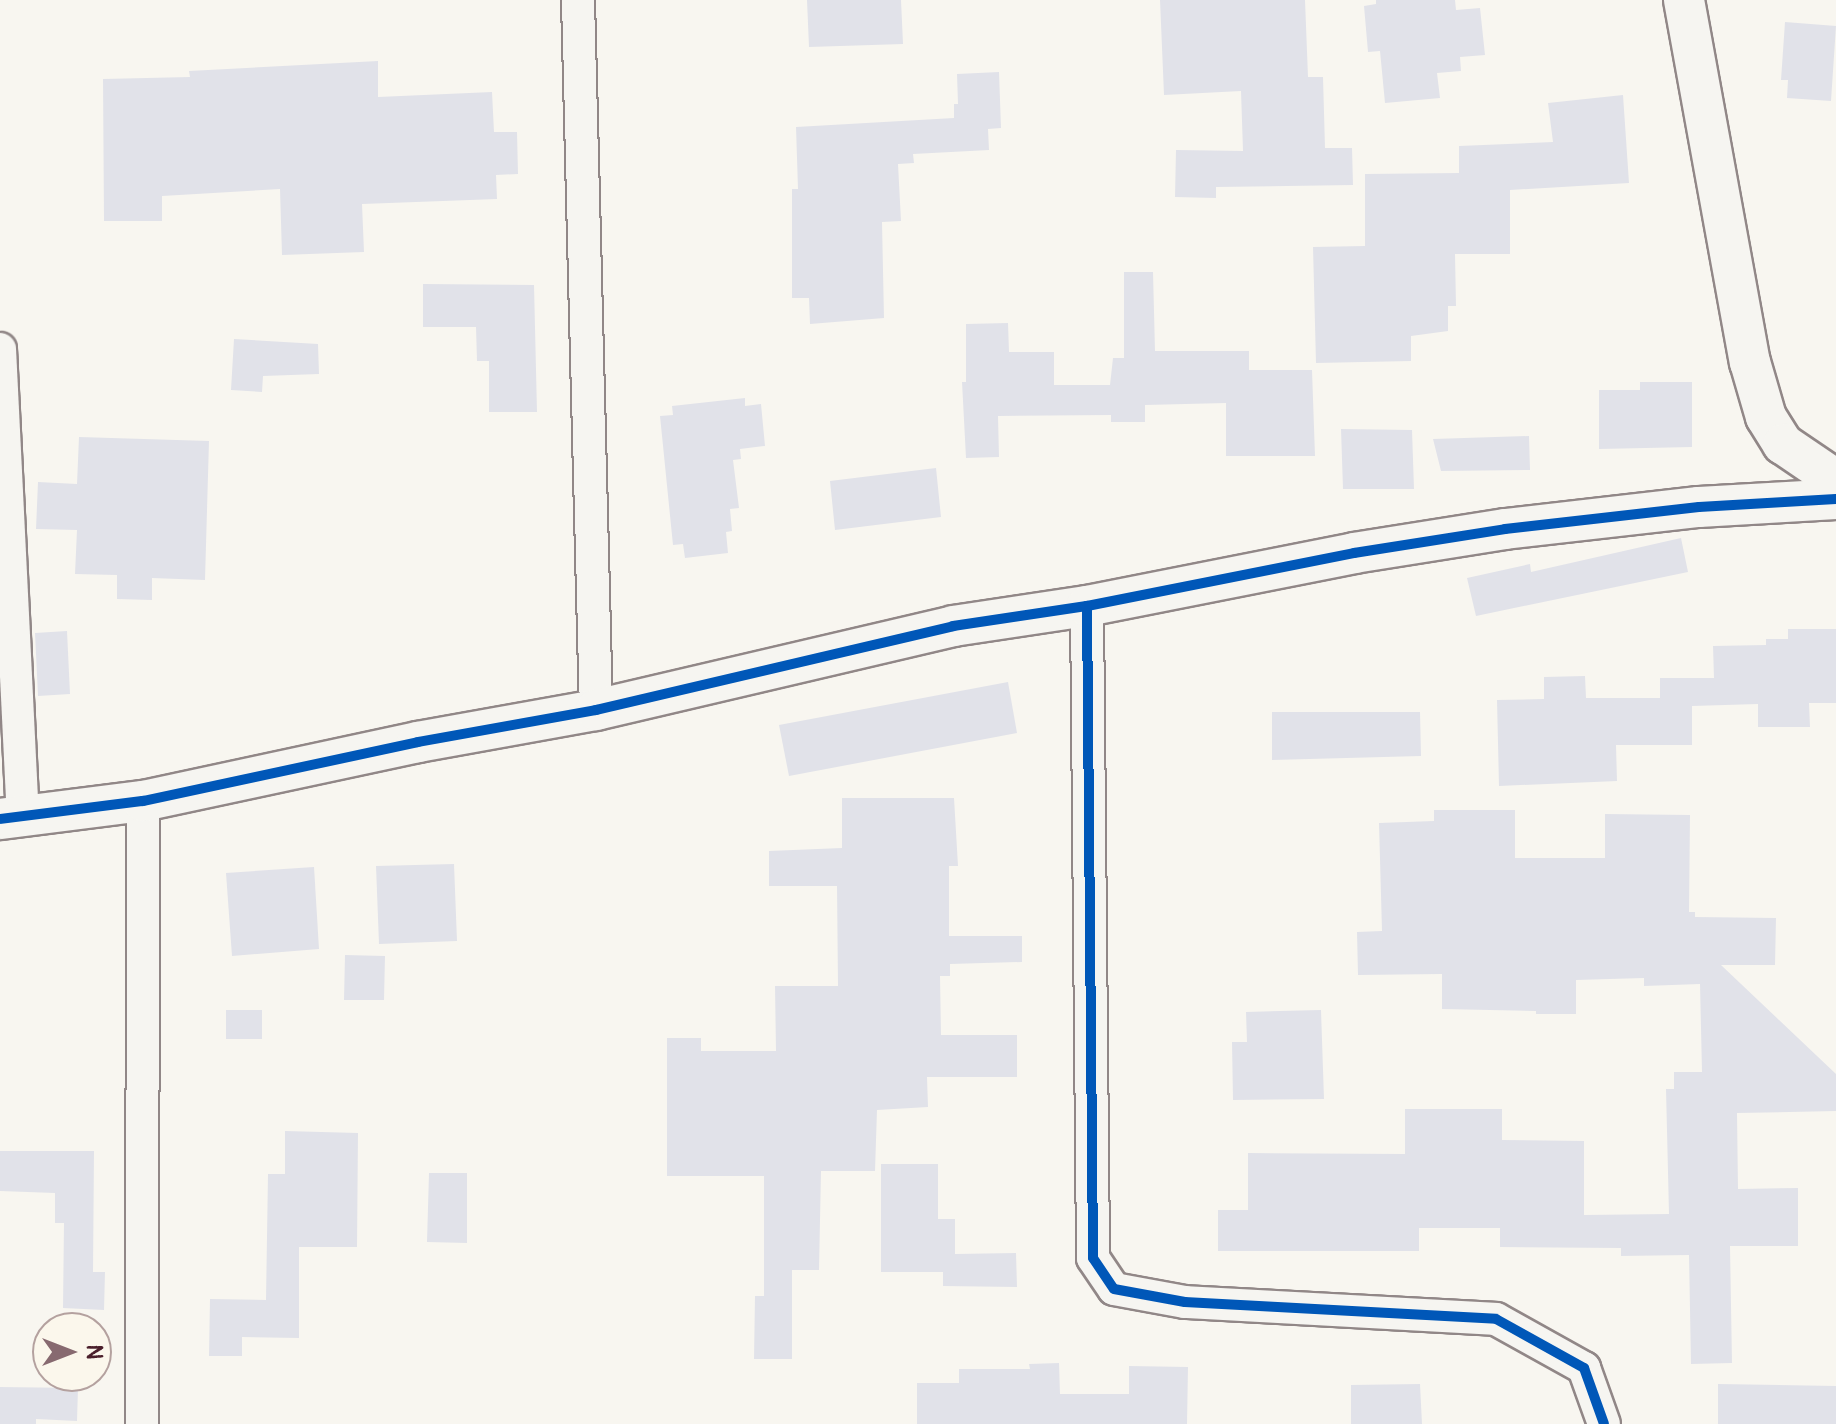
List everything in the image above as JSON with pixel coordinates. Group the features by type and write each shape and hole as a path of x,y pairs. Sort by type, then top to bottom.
{"street":[{"path":"578,0 596,710"},
{"path":"1684,0 1750,362 1766,417 1783,444 1836,480"},
{"path":"0,349 11,816 143,801 418,742 596,710 953,626 1087,606 1354,553 1505,529 1699,507 1836,499"},
{"path":"1087,606 1093,1258 1114,1289 1185,1302 1496,1319 1584,1368 1604,1424"},
{"path":"142,1424 143,801"}],"building":[{"path":"807,0 901,0 903,44 809,47"},
{"path":"1160,0 1305,0 1308,77 1323,77 1325,148 1352,148 1353,185 1216,187 1216,198 1175,197 1176,150 1243,151 1241,91 1164,95"},
{"path":"1376,0 1455,0 1456,10 1480,8 1485,55 1460,57 1461,71 1437,73 1440,98 1385,103 1380,51 1368,52 1364,6 1376,4"},
{"path":"1785,22 1836,26 1831,101 1787,98 1788,80 1781,80"},
{"path":"378,61 378,97 492,92 494,132 517,132 518,174 496,175 497,199 362,204 364,252 282,255 280,189 162,196 162,221 104,221 103,79 190,77 189,71"},
{"path":"999,72 1001,128 988,129 989,150 913,154 914,163 898,164 901,221 882,222 884,318 810,324 809,298 792,298 792,189 798,189 796,127 954,118 954,104 958,104 957,74"},
{"path":"1623,95 1629,183 1510,190 1510,254 1455,254 1456,306 1448,306 1448,331 1411,336 1411,361 1316,363 1313,247 1365,246 1365,174 1459,173 1459,146 1553,142 1548,103"},
{"path":"1124,272 1153,272 1155,351 1249,351 1249,370 1312,370 1315,456 1226,456 1226,403 1145,405 1145,422 1111,422 1111,415 998,416 999,457 966,458 962,382 966,382 966,324 1008,323 1009,352 1054,352 1054,385 1110,385 1113,358 1124,358"},
{"path":"423,284 534,285 537,412 489,412 489,361 477,361 476,327 423,327"},
{"path":"234,339 318,344 319,374 263,376 262,392 231,390"},
{"path":"1640,382 1692,382 1692,447 1599,449 1599,390 1640,390"},
{"path":"745,398 745,406 761,404 765,446 740,449 741,459 733,460 739,508 730,509 732,531 726,532 728,553 685,558 683,544 673,545 660,416 673,415 672,406"},
{"path":"1341,429 1412,430 1414,489 1343,489"},
{"path":"1529,436 1530,470 1441,471 1433,439"},
{"path":"79,437 209,441 205,580 152,578 152,600 117,599 117,575 75,574 77,530 36,529 38,482 77,484"},
{"path":"936,468 941,517 835,530 830,481"},
{"path":"1681,538 1688,572 1476,616 1467,578 1530,564 1531,572"},
{"path":"1788,629 1836,629 1836,703 1809,703 1810,727 1758,727 1758,704 1692,706 1692,745 1616,745 1617,781 1499,786 1497,700 1544,699 1544,677 1585,676 1586,698 1660,698 1660,678 1714,678 1713,646 1766,645 1766,639 1788,639"},
{"path":"67,631 70,694 38,696 35,633"},
{"path":"1008,682 1017,733 789,776 779,725"},
{"path":"1272,712 1420,712 1421,756 1272,760"},
{"path":"842,798 954,798 958,866 949,866 949,936 1022,936 1022,962 950,964 950,976 940,976 941,1035 1017,1035 1017,1077 927,1077 928,1107 877,1110 875,1171 821,1171 819,1270 792,1270 792,1359 754,1359 755,1296 764,1296 764,1176 667,1176 667,1038 701,1038 701,1051 776,1051 775,986 838,986 837,886 769,886 769,851 842,848"},
{"path":"1434,810 1515,810 1515,858 1605,858 1605,814 1690,815 1689,912 1695,912 1695,917 1776,918 1775,965 1721,965 1836,1074 1836,1111 1737,1113 1738,1189 1798,1188 1798,1246 1730,1246 1732,1363 1691,1364 1689,1255 1621,1256 1621,1248 1500,1247 1500,1228 1419,1228 1419,1251 1218,1251 1218,1210 1248,1210 1248,1153 1405,1154 1405,1109 1502,1109 1502,1140 1584,1141 1584,1215 1669,1214 1666,1089 1674,1089 1674,1072 1702,1072 1700,984 1644,986 1644,978 1576,980 1576,1014 1536,1014 1536,1011 1442,1009 1442,974 1358,975 1357,932 1382,931 1379,823 1434,821"},
{"path":"454,864 457,941 379,944 376,866"},
{"path":"314,867 319,949 232,956 226,873"},
{"path":"345,955 385,956 384,1000 344,1000"},
{"path":"226,1010 262,1010 262,1039 226,1039"},
{"path":"1321,1010 1324,1099 1233,1100 1232,1042 1247,1042 1246,1012"},
{"path":"285,1131 358,1133 357,1247 299,1247 299,1338 242,1337 242,1356 209,1356 210,1299 266,1300 268,1174 285,1174"},
{"path":"0,1151 94,1151 93,1272 105,1272 104,1310 63,1308 64,1223 55,1223 55,1193 0,1191"},
{"path":"881,1164 938,1164 938,1219 955,1219 955,1254 1016,1253 1017,1287 943,1286 943,1272 881,1272"},
{"path":"429,1173 467,1173 467,1243 427,1242"},
{"path":"1059,1363 1060,1394 1129,1394 1129,1366 1188,1367 1187,1424 917,1424 917,1383 959,1383 959,1369 1030,1369 1029,1364"},
{"path":"1420,1384 1422,1424 1351,1424 1351,1385"},
{"path":"1718,1384 1836,1386 1836,1424 1718,1424"},
{"path":"0,1387 32,1387 32,1392 78,1392 77,1421 36,1419 36,1424 0,1424"}],"cycle path":[{"path":"0,819 143,801 418,742 596,710 953,626 1087,606 1354,553 1505,529 1699,507 1836,499"},
{"path":"1087,606 1093,1258 1114,1289 1185,1302 1496,1319 1584,1368 1604,1424"}]}
